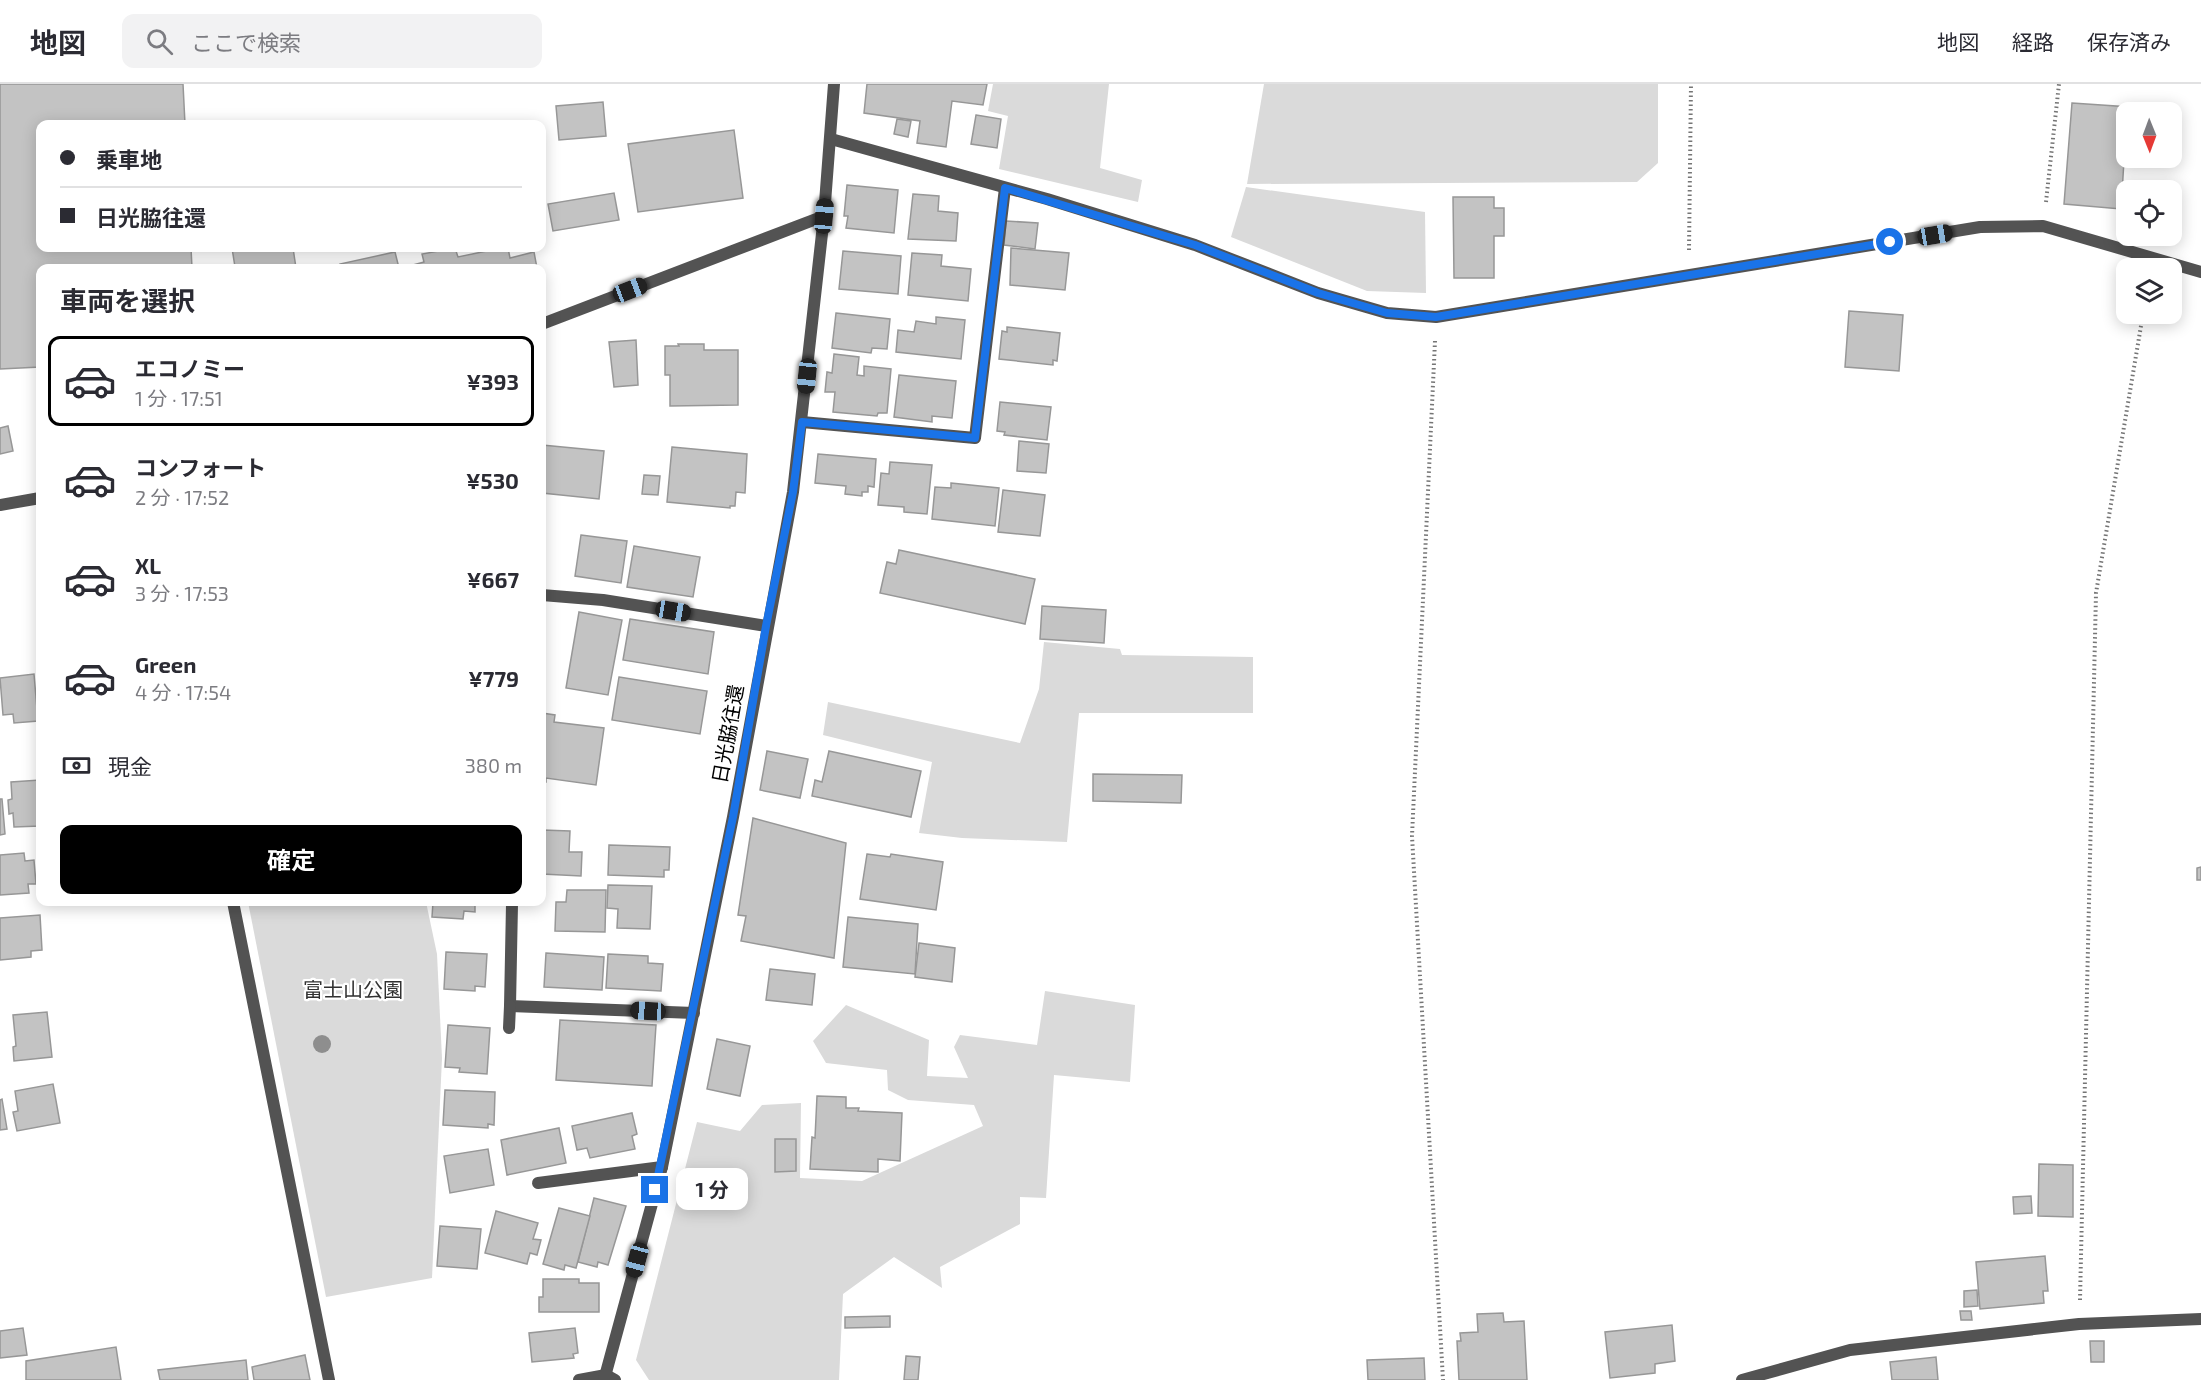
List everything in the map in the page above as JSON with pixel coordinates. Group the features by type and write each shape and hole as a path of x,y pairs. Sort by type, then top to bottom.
{"street":[{"name":"日光脇往還","path":"609,1378 662,1167 694,1013 793,492 824,216 834,84"},
{"path":"831,139 1195,245 1318,293 1387,313 1436,317 1980,227 2043,226 2201,272"},
{"path":"802,422 975,438 1005,188"},
{"path":"546,322 824,216"},
{"path":"0,505 36,499"},
{"path":"546,595 603,600 766,626"},
{"path":"233,906 329,1380"},
{"path":"509,1028 512,906"},
{"path":"510,1006 694,1013"},
{"path":"538,1183 662,1167"},
{"path":"1742,1380 1850,1350 2079,1324 2201,1319"},
{"path":"579,1380 609,1378"}],"path":[{"path":"1689,275 1690,84"},
{"path":"2043,226 2059,84"},
{"path":"1436,317 1412,836 1443,1380"},
{"path":"2079,1324 2096,593 2142,324"}],"green space":[{"path":"993,84 1109,84 1100,168 1142,180 1138,202 999,169 1008,116 988,111"},
{"path":"1264,84 1658,84 1658,163 1637,182 1247,184"},
{"path":"1246,187 1425,212 1426,293 1367,291 1231,237"},
{"path":"1044,642 1120,649 1122,655 1253,657 1253,713 1079,713 1067,842 962,838 919,833 932,762 823,735 828,702 1020,743 1039,689"},
{"name":"富士山公園","path":"249,906 427,906 437,954 442,1058 432,1278 326,1297"},
{"path":"1045,991 1135,1005 1130,1082 1054,1075 1046,1198 1020,1197 1020,1224 940,1267 942,1288 894,1257 843,1294 839,1380 649,1380 636,1360 697,1122 740,1131 762,1105 801,1103 800,1178 862,1181 983,1126 974,1105 908,1100 888,1090 887,1070 826,1063 813,1041 846,1005 929,1040 927,1076 968,1078 954,1047 960,1035 1037,1045"}],"building":[{"path":"0,84 183,84 185,120 36,120 36,252 191,252 192,264 36,264 36,367 0,369"},
{"path":"867,84 987,84 983,105 952,101 946,147 917,143 920,121 864,113"},
{"path":"603,102 606,136 559,140 556,106"},
{"path":"2072,103 2116,106 2116,168 2124,168 2123,180 2116,180 2116,209 2064,204"},
{"path":"976,115 1001,119 997,148 971,144"},
{"path":"897,119 911,121 908,137 894,134"},
{"path":"734,130 743,198 638,212 628,144"},
{"path":"847,185 898,190 894,233 846,228 848,216 844,216"},
{"path":"614,193 619,220 553,231 548,204"},
{"path":"913,194 939,196 938,211 958,213 956,241 908,239"},
{"path":"1453,197 1494,197 1494,208 1504,208 1504,236 1494,236 1494,278 1454,278"},
{"path":"1006,221 1038,223 1035,249 1004,245"},
{"path":"1011,248 1069,253 1065,290 1010,285"},
{"path":"843,251 901,256 898,294 839,289"},
{"path":"233,252 294,252 295,264 235,264"},
{"path":"395,252 398,264 340,264"},
{"path":"456,252 458,257 482,252 509,252 510,258 534,252 536,264 417,264 424,262 422,254"},
{"path":"912,253 942,255 941,266 971,269 968,301 908,295"},
{"path":"1849,311 1903,315 1899,371 1845,367"},
{"path":"836,313 890,319 887,349 872,348 871,353 832,348"},
{"path":"936,317 965,320 961,359 896,352 898,330 914,332 916,321 936,324"},
{"path":"1007,327 1060,333 1057,361 1053,360 1053,365 999,359 1002,331 1007,332"},
{"path":"636,340 638,385 614,387 609,342"},
{"path":"678,344 704,344 704,350 738,350 738,405 670,406 670,375 665,375 665,346 679,346"},
{"path":"834,354 859,357 857,375 864,376 864,366 891,369 887,413 878,413 877,416 833,412 835,392 825,392 827,372 832,373"},
{"path":"899,375 956,381 952,418 932,416 932,422 894,417"},
{"path":"1000,402 1051,407 1047,440 1004,435 1005,432 997,431"},
{"path":"8,426 13,451 0,454 0,428"},
{"path":"1019,441 1049,444 1046,473 1017,471"},
{"path":"546,445 604,451 599,499 546,493"},
{"path":"672,447 747,454 745,493 736,492 735,506 730,506 730,508 667,502"},
{"path":"818,454 876,459 874,487 868,486 868,492 862,492 862,496 845,494 846,486 815,483"},
{"path":"890,462 932,465 927,514 904,512 904,507 878,505 881,473 889,474"},
{"path":"644,475 660,476 658,495 642,494"},
{"path":"951,483 999,488 995,526 932,519 935,487 951,488"},
{"path":"1003,490 1045,495 1040,536 998,532"},
{"path":"581,535 627,541 621,583 575,576"},
{"path":"634,546 700,557 693,597 627,587"},
{"path":"899,550 1035,579 1025,624 880,593 887,562 896,564"},
{"path":"1042,606 1106,610 1104,643 1040,639"},
{"path":"579,612 622,620 608,695 566,688"},
{"path":"630,619 714,632 708,674 623,660"},
{"path":"34,674 36,721 14,723 13,714 3,715 0,678"},
{"path":"619,677 707,691 700,734 612,720"},
{"path":"546,714 555,715 554,722 604,728 596,785 546,778"},
{"path":"767,751 808,759 800,798 760,790"},
{"path":"829,751 921,771 911,817 812,796 815,780 822,782"},
{"path":"1093,774 1182,775 1181,803 1093,801"},
{"path":"36,780 36,826 14,827 13,813 9,814 8,800 12,799 11,782"},
{"path":"0,799 2,799 5,834 0,835"},
{"path":"753,818 846,843 834,958 741,941 746,916 738,915"},
{"path":"546,830 570,831 569,852 582,852 581,876 546,874"},
{"path":"609,845 670,847 669,870 664,870 664,877 608,875"},
{"path":"24,853 25,861 34,860 36,884 28,884 29,893 0,895 0,855"},
{"path":"867,854 890,857 891,854 943,862 936,910 860,899"},
{"path":"2201,867 2201,880 2197,880 2197,868"},
{"path":"608,885 652,886 650,929 617,928 618,909 607,908"},
{"path":"567,890 606,890 605,932 555,931 556,902 566,902"},
{"path":"433,906 475,906 475,912 464,911 463,919 432,917"},
{"path":"40,915 42,950 31,951 31,957 0,960 0,918"},
{"path":"848,917 918,924 915,974 843,967"},
{"path":"919,943 955,948 952,982 915,977"},
{"path":"446,952 487,954 485,987 475,986 475,991 444,989"},
{"path":"546,953 604,957 602,990 544,987"},
{"path":"608,954 648,956 648,963 663,964 661,991 606,988"},
{"path":"770,969 815,974 812,1005 766,1000"},
{"path":"47,1012 52,1057 14,1061 13,1047 16,1046 13,1015"},
{"path":"560,1020 656,1025 652,1086 556,1080"},
{"path":"448,1025 490,1028 487,1074 459,1072 460,1068 445,1067"},
{"path":"717,1039 750,1046 740,1096 707,1089"},
{"path":"53,1084 60,1123 17,1131 13,1112 18,1111 15,1091"},
{"path":"445,1090 495,1092 494,1125 488,1124 488,1128 443,1125"},
{"path":"817,1096 846,1097 846,1108 859,1108 858,1111 902,1113 900,1161 878,1159 878,1172 810,1169 812,1137 815,1138"},
{"path":"2,1099 7,1129 0,1130 0,1100"},
{"path":"632,1113 637,1134 632,1136 635,1149 590,1158 587,1148 577,1150 572,1126"},
{"path":"559,1128 566,1163 507,1175 501,1140"},
{"path":"775,1139 796,1139 796,1171 775,1172"},
{"path":"488,1149 494,1185 450,1193 444,1156"},
{"path":"2039,1164 2073,1165 2073,1217 2038,1216"},
{"path":"2031,1196 2032,1213 2014,1214 2013,1197"},
{"path":"594,1198 626,1206 608,1265 598,1262 597,1267 578,1262"},
{"path":"559,1208 590,1216 576,1268 565,1265 564,1270 543,1264"},
{"path":"496,1211 538,1223 533,1239 541,1240 537,1255 530,1253 527,1264 485,1253"},
{"path":"440,1226 481,1229 477,1269 437,1266"},
{"path":"2045,1256 2048,1291 2043,1291 2044,1303 1980,1309 1976,1262"},
{"path":"543,1279 579,1279 579,1283 599,1283 599,1312 539,1312 539,1297 543,1297"},
{"path":"1977,1290 1978,1306 1964,1307 1964,1291"},
{"path":"1960,1311 1971,1311 1972,1320 1961,1320"},
{"path":"1503,1313 1504,1322 1524,1321 1527,1380 1459,1380 1457,1341 1461,1341 1460,1333 1478,1332 1477,1314"},
{"path":"890,1316 890,1327 845,1328 845,1317"},
{"path":"1672,1325 1675,1361 1655,1364 1655,1373 1610,1378 1605,1332"},
{"path":"23,1328 27,1355 0,1358 0,1331"},
{"path":"575,1328 578,1353 573,1354 574,1358 532,1362 529,1333"},
{"path":"2090,1341 2104,1341 2104,1362 2091,1362"},
{"path":"116,1347 121,1380 26,1380 26,1361"},
{"path":"305,1355 310,1380 254,1380 252,1367"},
{"path":"906,1356 920,1357 918,1380 904,1380"},
{"path":"1936,1357 1938,1380 1892,1380 1890,1362"},
{"path":"1424,1358 1425,1380 1368,1380 1367,1360"},
{"path":"246,1360 248,1380 160,1380 158,1370"}],"route":[{"path":"655,1190 662,1167 733,817 766,626 793,492 802,422 975,438 1005,188 1195,245 1318,293 1387,313 1436,317 1890,242"}]}
